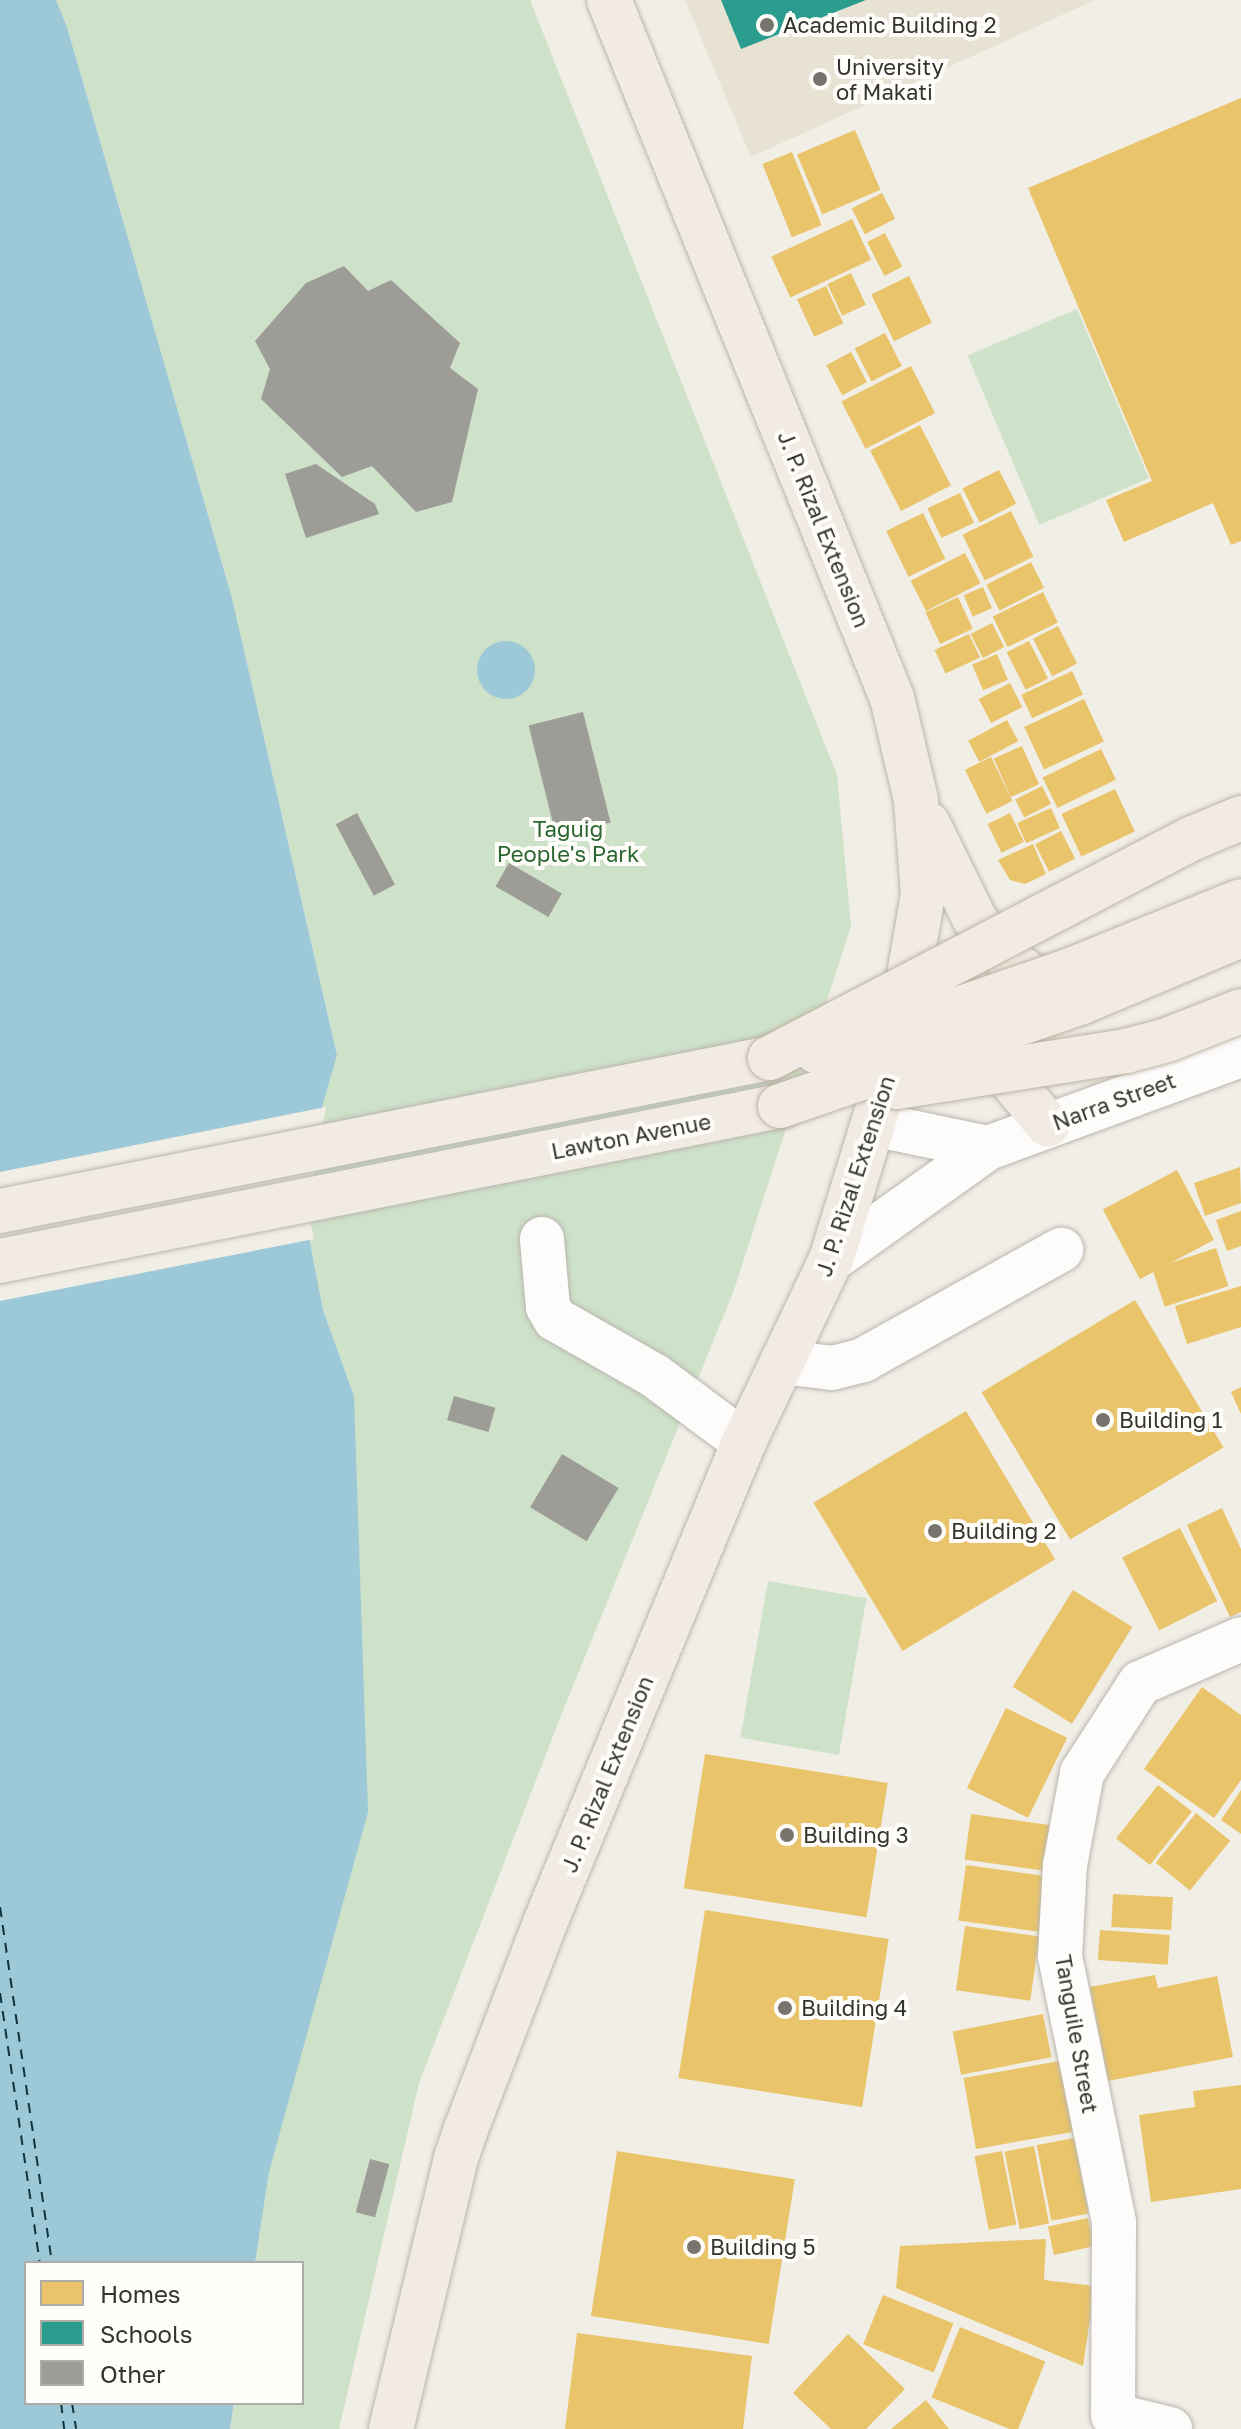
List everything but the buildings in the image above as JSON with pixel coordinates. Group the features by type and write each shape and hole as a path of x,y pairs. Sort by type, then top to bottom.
{"main road":[{"name":"J. P. Rizal Extension","path":"391,2429 456,2158 466,2129 545,1923 744,1442 831,1260 897,1045 923,894 916,800 892,698 609,0"},
{"path":"916,800 974,918 999,952 1031,976 1076,986"},
{"path":"770,1058 1193,838 1241,818"},
{"path":"0,1211 877,1037 1071,970 1241,901"},
{"path":"897,1045 1076,986 1241,917"},
{"name":"Lawton Avenue","path":"0,1261 780,1106 1082,1002 1241,935"},
{"path":"780,1106 1126,1051 1167,1040 1241,1011"},
{"path":"1000,1012 997,1030 1003,1066 1016,1089 1048,1125"}],"street":[{"name":"Narra Street","path":"831,1260 988,1148 1241,1055"},
{"path":"873,1124 988,1148"},
{"path":"542,1239 548,1307 555,1319 655,1376 744,1442"},
{"path":"782,1362 832,1368 863,1360 1061,1250"},
{"name":"Tanguile Street","path":"1106,2422 1114,2222 1060,1956 1065,1865 1082,1773 1140,1683 1241,1639"},
{"path":"1106,2422 1170,2429"}],"shaded area":[{"name":"University of Makati","path":"685,0 1095,0 751,157"}],"green space":[{"name":"Taguig People's Park","path":"56,0 530,0 837,775 851,926 734,1290 560,1718 419,2083 339,2429 230,2429 234,2405 304,2405 304,2261 255,2261 269,2172 354,1396 323,1310 304,1211 316,1128 337,1054 232,598 67,27"},
{"path":"1077,309 1149,478 1039,525 967,355"},
{"path":"768,1581 866,1598 839,1755 740,1738"}],"water":[{"path":"0,0 56,0 67,27 232,598 337,1055 316,1128 304,1211 323,1310 354,1396 368,1812 269,2172 255,2261 24,2261 24,2405 234,2405 230,2429 0,2429"},
{"path":"506,641 517,643 526,650 533,659 533,681 526,690 517,697 506,699 495,697 486,690 479,681 477,670 479,659 486,650 495,643"}],"pier":[{"path":"326,1107 308,1211 314,1239 0,1301 0,1172"}],"ferry route":[{"path":"0,1907 52,2261"},
{"path":"0,1993 40,2261"},
{"path":"61,2405 64,2429"},
{"path":"72,2405 76,2429"}],"place":[{"name":"Academic Building 2","path":"767,25"},
{"name":"University of Makati","path":"820,79"},
{"name":"Building 1","path":"1103,1420"},
{"name":"Building 2","path":"935,1531"},
{"name":"Building 3","path":"787,1835"},
{"name":"Building 4","path":"785,2008"},
{"name":"Building 5","path":"694,2247"}]}
